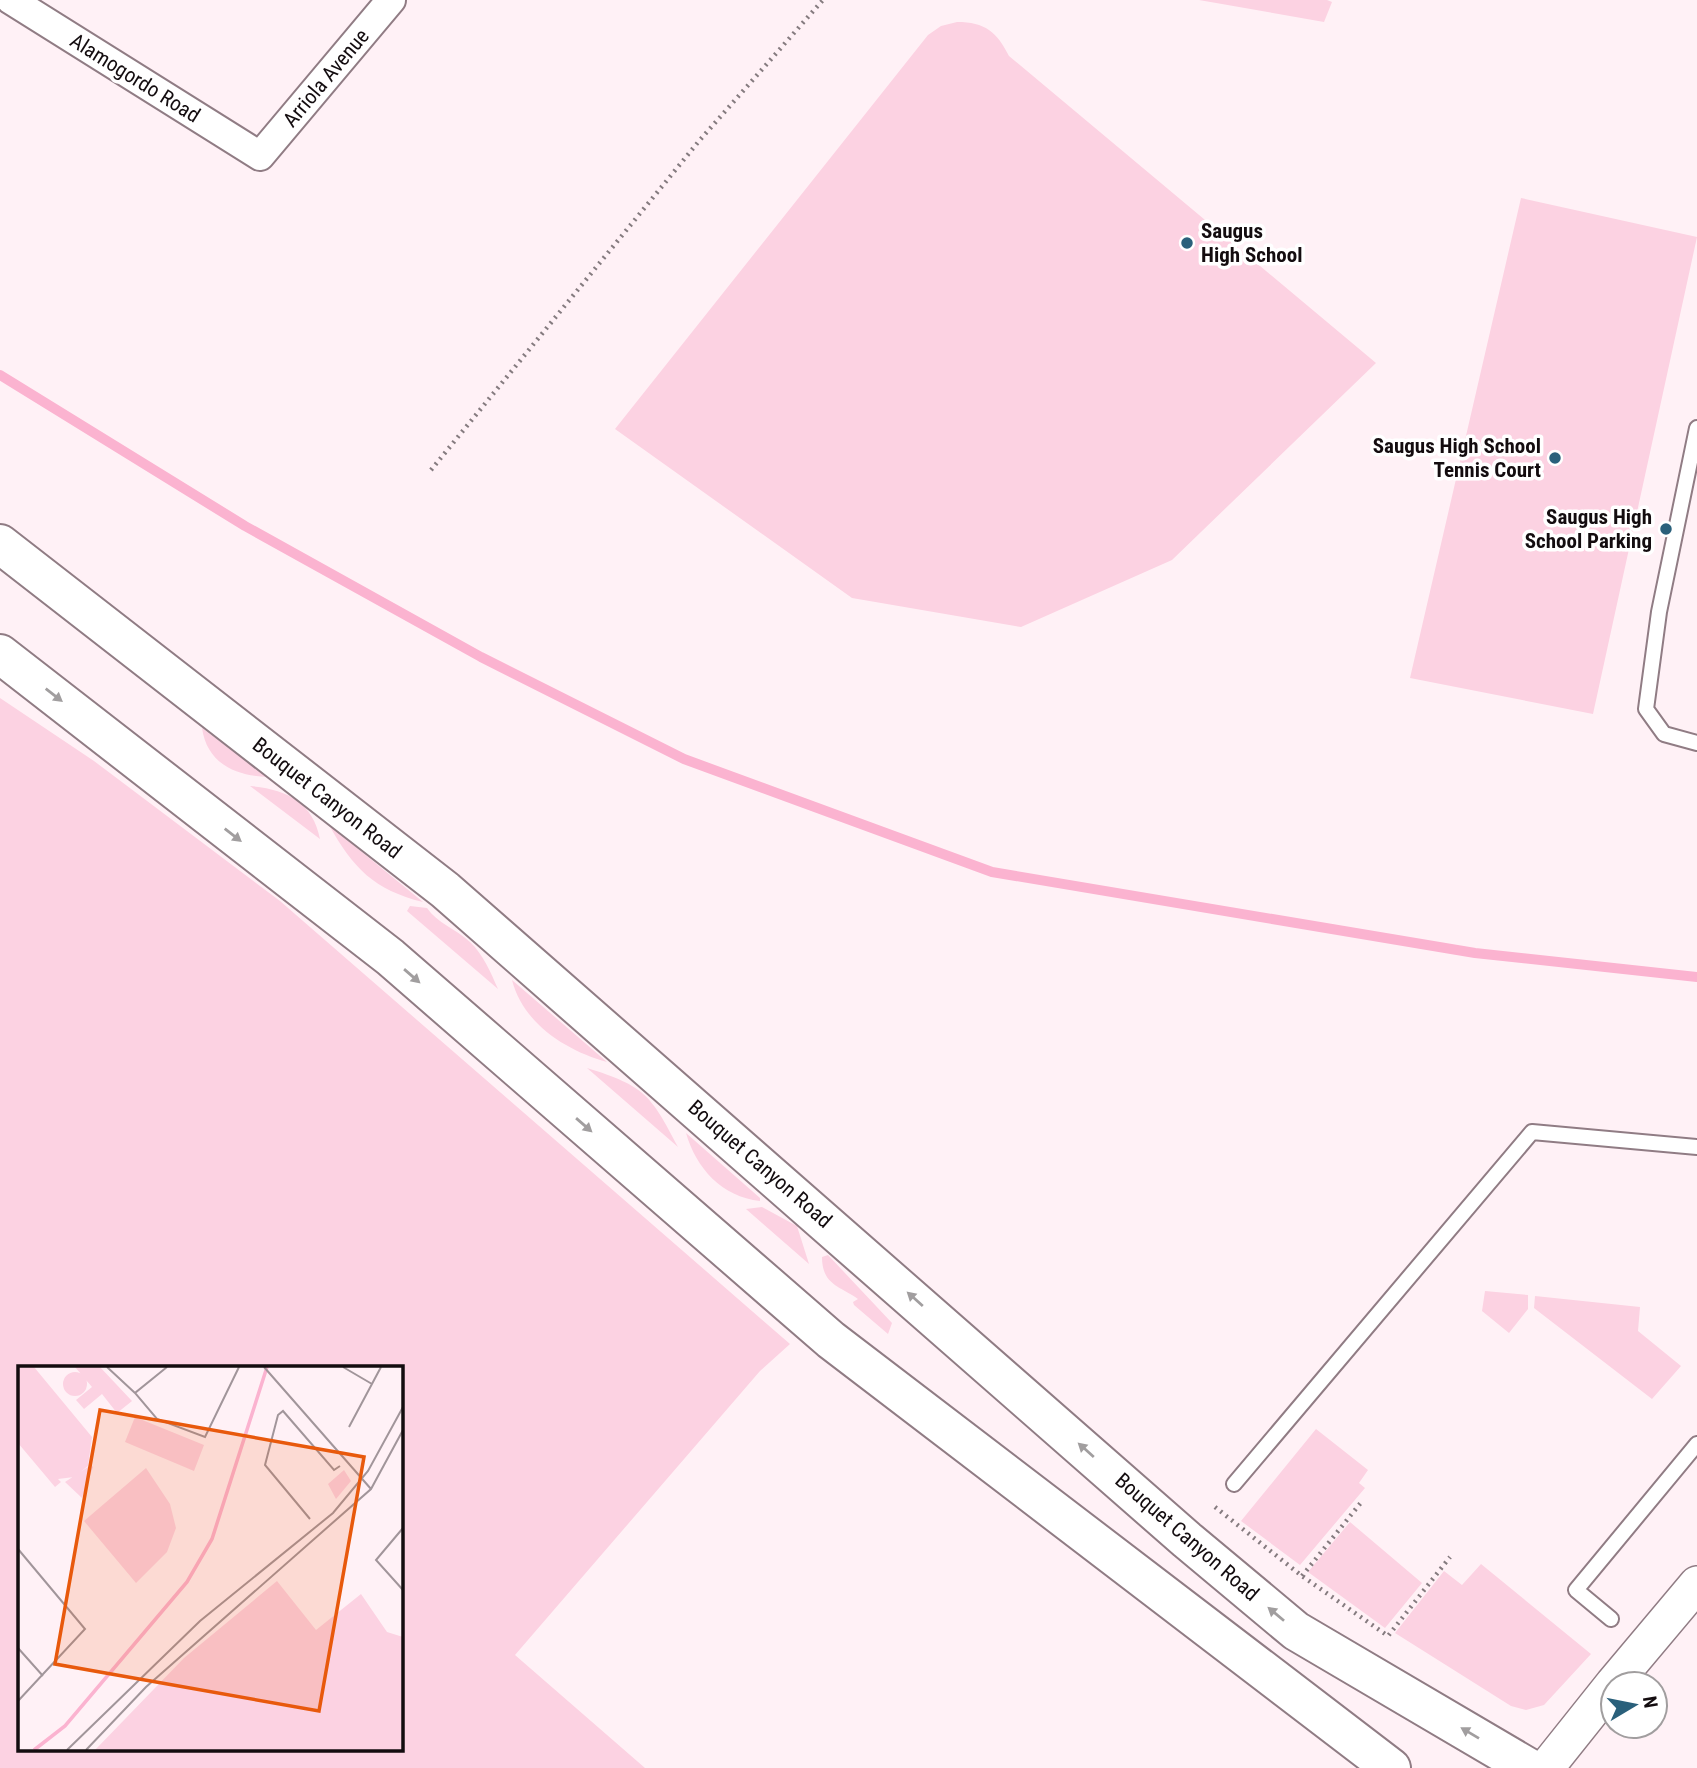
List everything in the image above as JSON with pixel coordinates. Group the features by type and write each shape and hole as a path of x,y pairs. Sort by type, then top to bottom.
{"main road":[{"name":"Bouquet Canyon Road","path":"0,544 444,890 1187,1540 1296,1631 1529,1768"},
{"path":"0,653 390,957 831,1340 1391,1768"}],"street":[{"name":"Alamogordo Road","path":"11,0 260,156"},
{"name":"Arriola Avenue","path":"260,156 391,0"},
{"path":"1625,1670 1697,1584"},
{"path":"1546,1768 1599,1702"}],"lane":[{"path":"1697,428 1659,612 1646,709 1664,734 1697,743"},
{"path":"1234,1485 1532,1132 1697,1147"},
{"path":"1611,1619 1576,1590 1697,1444"}],"path":[{"path":"431,471 699,141 823,0"},
{"path":"1302,1576 1363,1500"},
{"path":"1215,1507 1302,1576 1388,1636 1450,1557"}],"shaded area":[{"path":"1199,0 1327,0 1332,2 1324,22"},
{"path":"957,22 983,26 989,30 1009,56 1376,363 1172,560 1021,627 852,598 615,429 928,35 941,26"},
{"name":"Saugus High School Tennis Court","path":"1521,198 1697,237 1593,714 1410,678"},
{"path":"0,698 94,761 280,901 790,1344 760,1371 515,1655 645,1768 0,1768"},
{"path":"202,728 268,777 244,774 224,765 210,750"},
{"path":"250,786 275,790 296,800 311,816 320,839"},
{"path":"329,825 423,902 391,891 367,875 356,865"},
{"path":"410,906 427,908 436,918 470,942 483,958 498,989 407,911"},
{"path":"512,980 607,1062 562,1043 536,1022 518,996"},
{"path":"587,1068 622,1081 644,1095 661,1115 678,1147"},
{"path":"686,1133 760,1198 760,1201 734,1194 712,1179 696,1158"},
{"path":"762,1207 797,1226 809,1264 746,1209"},
{"path":"828,1255 892,1323 888,1334 854,1305 853,1302 858,1299 833,1284 825,1274 822,1257"},
{"path":"1485,1291 1528,1295 1528,1309 1509,1333 1482,1311"},
{"path":"1535,1296 1640,1307 1638,1331 1681,1366 1652,1399 1534,1308"},
{"path":"1316,1429 1368,1470 1359,1483 1365,1488 1300,1565 1241,1521"},
{"path":"1350,1522 1422,1583 1385,1628 1308,1572"},
{"path":"1481,1564 1591,1654 1544,1705 1526,1710 1511,1706 1395,1633 1444,1571 1462,1585"}],"waterway":[{"path":"0,375 245,526 481,657 684,759 992,872 1475,953 1697,977"}],"place":[{"name":"Saugus High School","path":"1187,243"},
{"name":"Saugus High School Tennis Court","path":"1555,458"},
{"name":"Saugus High School Parking","path":"1666,529"}]}
